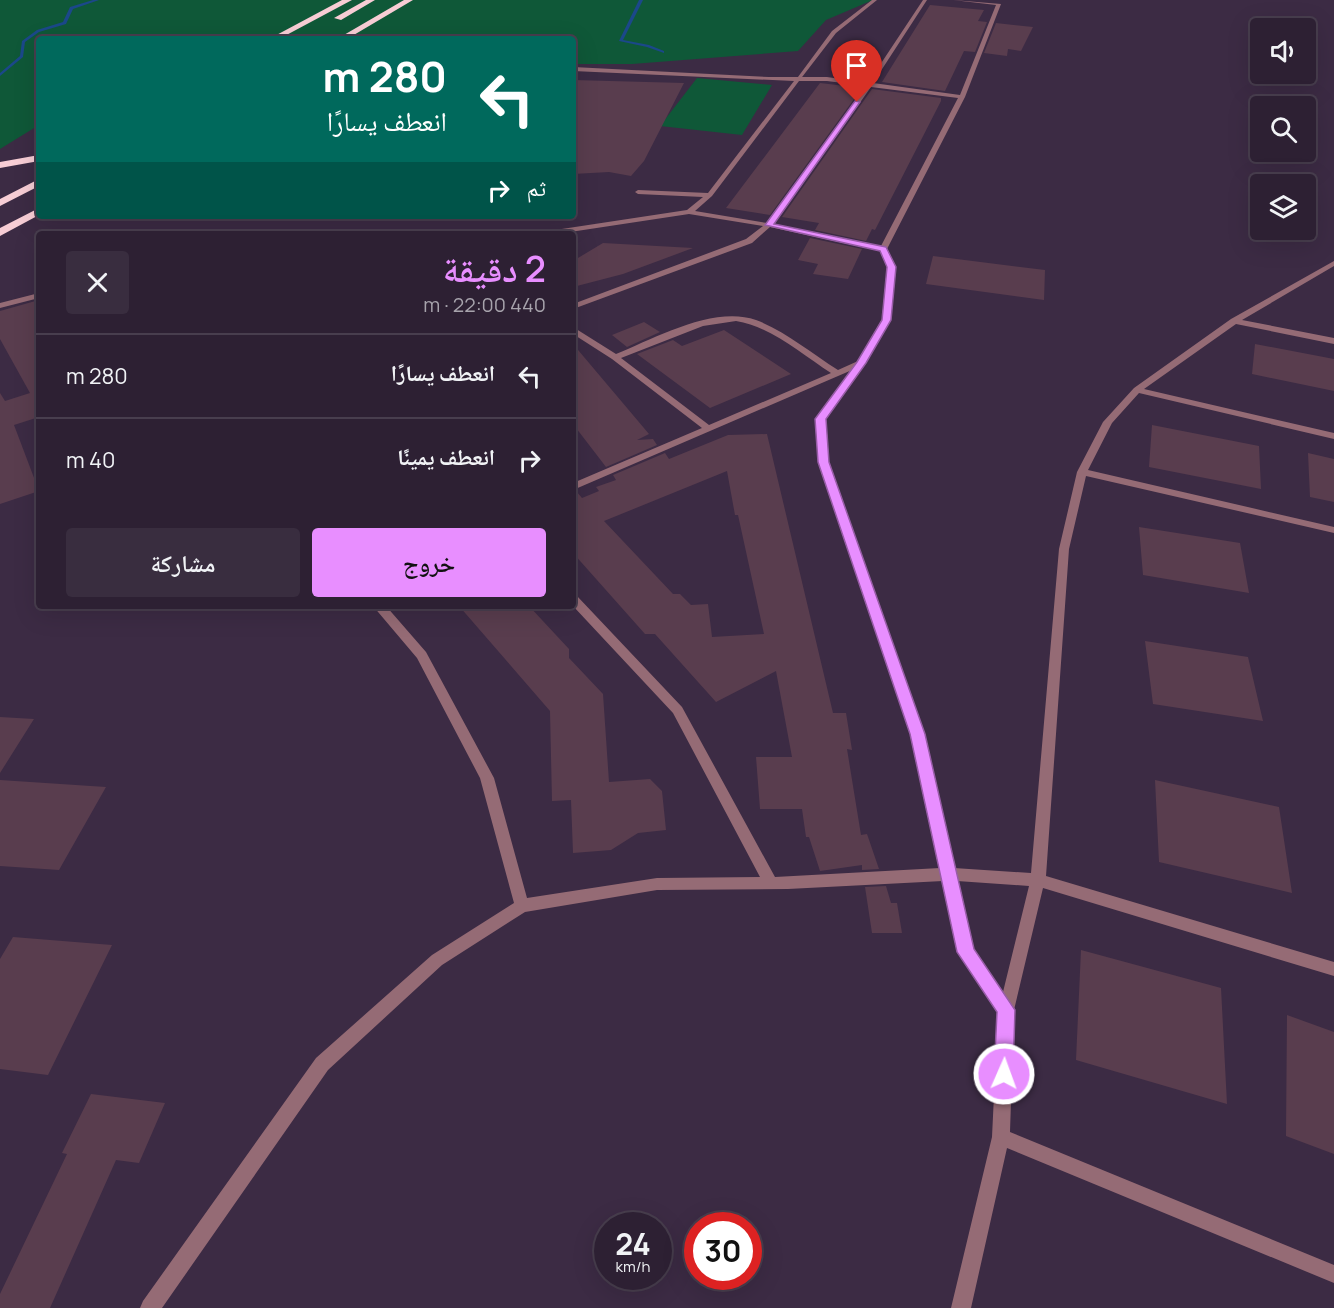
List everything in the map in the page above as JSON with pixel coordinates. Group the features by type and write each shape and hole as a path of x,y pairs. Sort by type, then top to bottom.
{"highway":[{"path":"279,36 348,0"},
{"path":"330,22 371,0"},
{"path":"347,36 409,0"},
{"path":"368,34 419,0"},
{"path":"0,165 36,159"},
{"path":"0,203 36,184"},
{"path":"0,233 36,213"}],"street":[{"path":"689,212 710,195 834,32 875,0"},
{"path":"576,305 749,241 769,225 870,84 925,0"},
{"path":"883,249 962,97 999,4 955,0"},
{"path":"576,69 797,80 827,79 962,97"},
{"path":"638,192 710,195"},
{"path":"562,231 689,212 769,225 883,249"},
{"path":"883,249 891,267 886,320 861,363 821,419 823,462 917,734 966,952 1006,1010"},
{"path":"961,1308 1001,1137 1006,1010 1038,879 1064,549 1082,472 1108,422 1137,390 1234,321 1334,263"},
{"path":"0,306 36,296"},
{"path":"615,357 713,320 733,318 760,325 837,373"},
{"path":"1234,321 1334,341"},
{"path":"576,332 615,357 709,429"},
{"path":"576,486 861,363"},
{"path":"1137,390 1334,436"},
{"path":"1082,472 1334,530"},
{"path":"576,602 678,710 771,883"},
{"path":"382,609 422,655 487,778 522,906"},
{"path":"150,1308 322,1064 437,960 522,906 657,884 771,883 949,874 1038,879 1334,969"},
{"path":"1001,1137 1334,1274"}],"green space":[{"path":"0,0 873,0 826,20 798,51 632,64 576,64 576,36 36,36 36,127 0,149"},
{"path":"697,78 772,85 742,135 660,126"}],"building":[{"path":"930,5 984,10 978,21 987,22 975,52 964,51 945,91 882,82"},
{"path":"996,23 1033,27 1021,51 1008,49 1007,56 984,53"},
{"path":"576,80 684,83 644,161 631,176 609,172 576,174"},
{"path":"820,83 862,88 770,215 726,208"},
{"path":"872,89 941,98 875,230 872,229 866,241 815,230 819,223 782,217"},
{"path":"810,238 862,249 848,279 813,274 818,264 798,260"},
{"path":"603,243 693,248 623,274 576,286 576,259"},
{"path":"933,256 1045,270 1044,300 926,284"},
{"path":"36,301 36,418 14,425 36,483 36,492 0,504 0,393 5,401 30,393 0,339 0,311"},
{"path":"644,322 660,332 627,347 612,335"},
{"path":"724,330 791,374 710,408 637,354 673,340 682,346"},
{"path":"1255,344 1334,359 1334,391 1252,374"},
{"path":"576,348 649,434 637,440 653,439 657,445 606,467 576,428"},
{"path":"1152,425 1259,446 1261,489 1149,467"},
{"path":"767,434 833,713 846,713 852,750 847,749 861,835 867,834 879,869 862,870 862,865 820,871 809,837 806,837 802,809 760,809 756,757 792,757 776,671 716,702 655,634 645,634 576,556 576,491 582,498 599,491 596,487 616,480 613,475 665,453 669,459 728,435","holes":["727,471 735,515 738,515 764,634 712,637 708,604 691,605 680,594 673,594 604,521"]},
{"path":"1308,453 1334,459 1334,502 1310,497"},
{"path":"1139,527 1240,543 1249,593 1143,575"},
{"path":"462,609 532,609 569,649 569,658 603,694 609,782 650,779 662,791 666,830 638,833 611,850 573,853 571,800 552,801 550,711"},
{"path":"1145,641 1248,657 1263,721 1153,704"},
{"path":"0,717 34,719 0,773"},
{"path":"0,780 106,787 59,870 0,866"},
{"path":"1155,780 1279,807 1292,893 1159,862"},
{"path":"886,886 891,903 897,903 902,933 872,933 865,887"},
{"path":"13,937 112,945 48,1075 0,1069 0,959"},
{"path":"1081,950 1221,988 1227,1104 1076,1060"},
{"path":"1287,1015 1334,1032 1334,1154 1286,1136"},
{"path":"91,1094 165,1103 139,1163 116,1160 50,1308 0,1308 0,1294 67,1154 62,1153"}],"waterway":[{"path":"0,75 22,56 23,42 38,31 65,23 71,8 97,0"},
{"path":"641,0 621,41 648,46 663,52"}],"route":[{"path":"857,102 769,225 883,249 891,267 886,320 861,363 821,419 823,462 917,734 966,952 1006,1010 1004,1074"}]}
